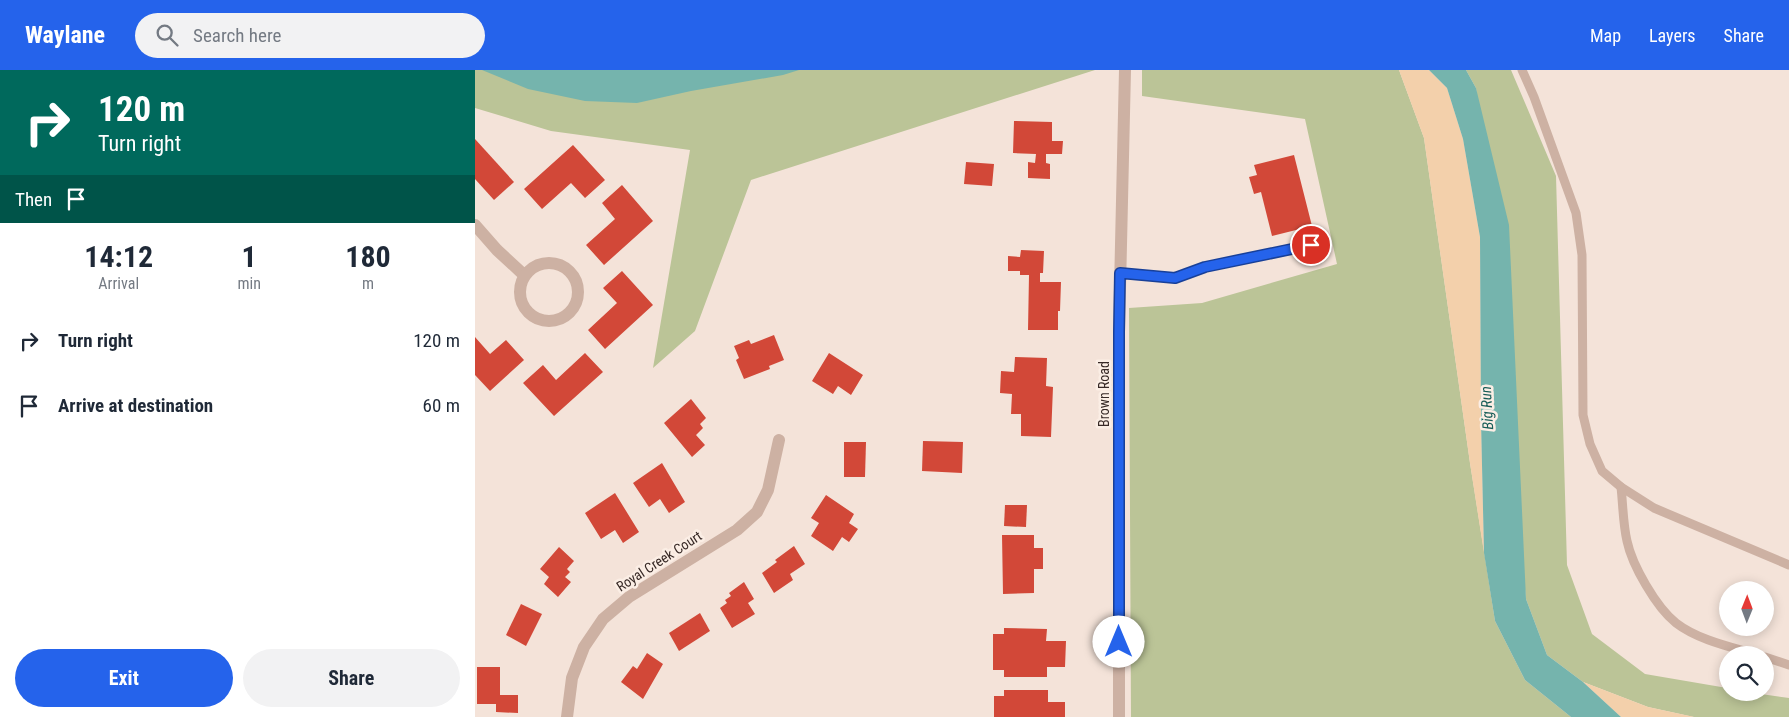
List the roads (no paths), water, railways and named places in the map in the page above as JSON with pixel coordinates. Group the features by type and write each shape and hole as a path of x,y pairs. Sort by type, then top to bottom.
{"street":[{"name":"Brown Road","path":"1119,717 1120,273 1125,70"},
{"path":"475,225 497,250 524,275"},
{"path":"540,264 560,264 574,277 578,286 575,306 569,314 552,322 542,321 533,317 521,303 519,293 524,275 531,268 540,264"},
{"name":"Royal Creek Court","path":"567,717 572,678 584,646 603,619 629,597 737,530 757,512 768,490 779,440"}],"lane":[{"path":"1522,70 1534,97 1576,213 1582,255 1583,415 1590,444 1602,471 1621,487 1654,508 1789,565"},
{"path":"1120,273 1175,278 1205,267 1311,245"},
{"path":"1621,487 1627,541 1637,570 1655,598 1676,622 1699,635 1731,646"},
{"path":"1774,660 1789,665"}],"water":[{"path":"482,70 799,70 783,75 691,91 637,103 585,101 528,89"},
{"name":"Big Run","path":"1429,70 1466,70 1476,88 1509,225 1526,599 1547,655 1583,682 1621,717 1571,717 1525,680 1495,621 1484,553 1480,237 1463,139 1447,88"}]}
